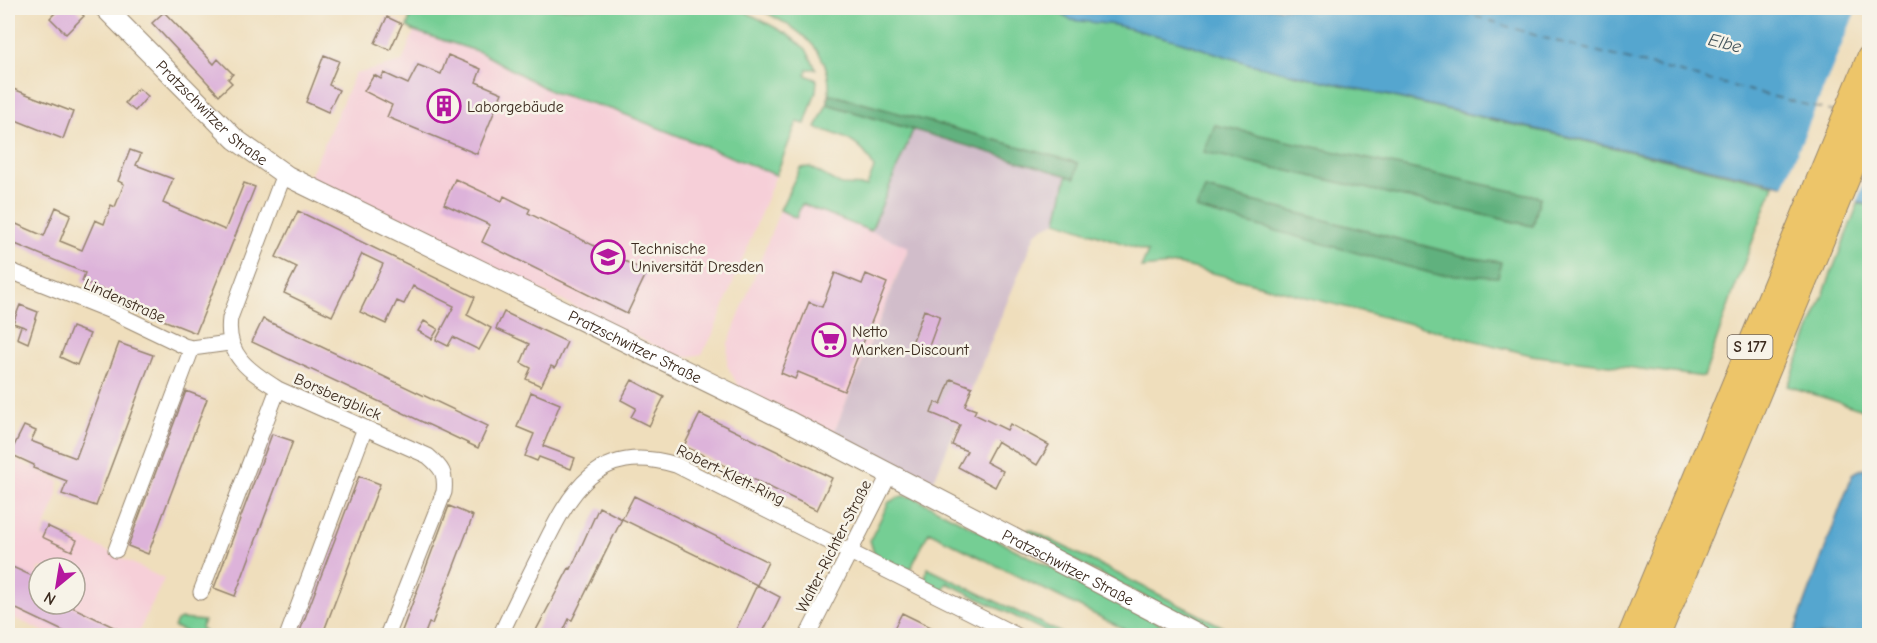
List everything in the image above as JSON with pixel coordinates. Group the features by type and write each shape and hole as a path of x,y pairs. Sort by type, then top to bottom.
{"highway":[{"name":"S 177","path":"1631,636 1869,58"},
{"name":"S 177","path":"1657,636 1869,121"}],"street":[{"name":"Pratzschwitzer Straße","path":"105,8 229,134 284,174 890,473 1201,636"},
{"path":"229,343 230,318 284,174"},
{"name":"Lindenstraße","path":"8,270 111,311 172,341 192,348 229,343"},
{"name":"Borsbergblick","path":"229,343 241,361 256,376 278,389 428,456 442,467 446,477 444,492 387,636"},
{"path":"116,550 192,348"},
{"path":"201,592 278,389"},
{"path":"288,634 365,428"},
{"name":"Robert-Klett-Ring","path":"500,636 573,491 595,472 614,464 643,460 662,461 676,465 1018,636"},
{"name":"Walter-Richter-Straße","path":"807,636 890,473"}],"shaded area":[{"name":"Technische Universität Dresden","path":"414,31 480,52 552,92 614,110 776,175 712,336 702,354 686,357 672,354 309,178 355,74 402,62"},
{"path":"913,130 1067,176 1057,221 1036,232 932,485 833,435 909,247 871,231"},
{"path":"801,203 909,246 833,435 738,386 727,365 728,344 780,210 786,214"},
{"path":"8,456 59,481 56,500 41,537 72,552 79,537 164,579 137,635 51,635 8,615"}],"green space":[{"path":"413,8 739,8 787,34 806,49 816,69 807,69 806,75 817,80 816,91 805,124 797,122 776,175 614,110 552,92 480,52 414,31 407,27"},
{"path":"757,8 1041,8 1081,20 1116,25 1178,41 1250,64 1774,185 1704,377 1531,355 1178,264 1141,268 1148,252 1057,221 1067,176 1075,178 1078,163 829,94 824,63 808,40","holes":["1215,125 1540,197 1533,226 1205,152","1206,189 1467,257 1197,209"]},
{"path":"829,94 1078,163 1075,178 827,104"},
{"path":"827,104 913,130 871,231 802,204 796,218 780,210 800,168 810,167 841,185 867,186 874,168 864,152 843,137 816,128"},
{"path":"1215,125 1540,197 1533,226 1204,152"},
{"path":"1205,189 1467,257 1501,262 1498,277 1434,274 1196,209"},
{"path":"1858,204 1869,205 1869,412 1788,386"},
{"path":"902,496 913,497 1182,635 1136,635 929,532 911,568 900,570 875,557 870,540 889,502"},
{"path":"1029,529 1239,635 1219,635 1025,535"},
{"path":"927,568 1065,635 1053,635 947,583 942,592 925,580"},
{"path":"181,619 204,621 201,628 206,635 190,635 174,627"}],"water":[{"name":"Elbe","path":"1041,8 1869,8 1869,205 1250,64 1178,41 1116,25 1070,20 1058,12"},
{"path":"1869,466 1869,635 1793,635 1853,473"}],"pier":[{"path":"1857,8 1869,8 1869,171 1855,206 1782,189"}],"building":[{"path":"60,8 75,8 84,16 66,34 50,18"},
{"path":"164,12 214,64 218,59 233,74 228,79 232,83 219,95 152,23"},
{"path":"387,17 402,24 390,50 375,43"},
{"path":"324,55 339,61 329,85 339,90 328,112 306,102"},
{"name":"Laborgebäude","path":"448,55 481,69 476,82 502,93 477,154 387,117 392,105 364,91 374,75 381,79 384,73 408,84 418,65 441,74"},
{"path":"8,87 73,112 63,139 8,117"},
{"path":"138,88 148,96 135,111 125,103"},
{"path":"130,150 141,154 136,165 173,179 163,203 225,230 244,183 255,187 196,333 120,303 122,298 82,281 85,273 8,241 14,223 44,236 56,207 71,214 60,241 82,250 95,220 104,224 111,205 115,207 124,184 118,181"},
{"path":"455,179 502,201 504,196 530,209 528,213 647,272 627,314 482,242 490,225 444,204"},
{"path":"298,211 475,297 467,315 491,328 479,350 453,337 448,346 436,340 454,306 413,286 404,304 397,301 386,324 360,312 383,264 362,254 332,316 284,293 297,267 276,257"},
{"name":"Netto Marken-Discount","path":"835,273 862,284 866,274 887,283 844,391 798,372 795,379 781,373 809,302 822,307"},
{"path":"20,305 38,312 28,343 17,338 21,326 27,328 13,323"},
{"path":"924,310 940,316 928,349 912,343"},
{"path":"504,312 567,342 555,368 551,366 541,386 526,379 531,368 521,363 529,344 496,329"},
{"path":"263,319 488,426 478,448 252,342"},
{"path":"424,321 438,329 432,339 418,331"},
{"path":"72,327 90,334 77,365 60,357"},
{"path":"119,343 153,355 96,506 62,494 67,481 33,468 34,465 10,454 24,426 36,431 31,441 76,458"},
{"path":"951,379 972,387 965,406 976,410 974,414 1007,430 1010,424 1049,445 1037,465 997,441 986,462 1003,471 995,487 958,467 967,451 952,445 960,425 931,413 935,402 941,404"},
{"path":"632,380 664,397 649,426 631,417 636,408 621,400"},
{"path":"186,391 207,399 148,554 128,546"},
{"path":"531,392 560,404 543,446 575,458 571,469 539,457 537,461 525,456 534,434 517,427"},
{"path":"700,414 832,478 817,510 684,446"},
{"path":"272,434 293,441 235,596 214,588"},
{"path":"359,476 380,484 322,636 312,636 300,631"},
{"path":"634,496 768,562 757,585 622,519"},
{"path":"449,506 473,516 432,624 429,623 424,636 400,636"},
{"path":"599,507 622,519 572,620 569,619 561,636 533,636 569,568 571,569"},
{"path":"47,526 77,540 72,551 42,537"},
{"path":"8,565 27,574 27,614 8,605"},
{"path":"757,585 780,597 761,636 733,636"},
{"path":"902,613 949,636 890,636"},
{"path":"87,614 132,636 64,636 65,632 31,616 87,616"}],"ferry route":[{"path":"1449,8 1544,38 1834,112"}],"place":[{"name":"Laborgebäude","path":"444,106"},
{"name":"Technische Universität Dresden","path":"608,257"},
{"name":"Netto Marken-Discount","path":"829,340"}]}
